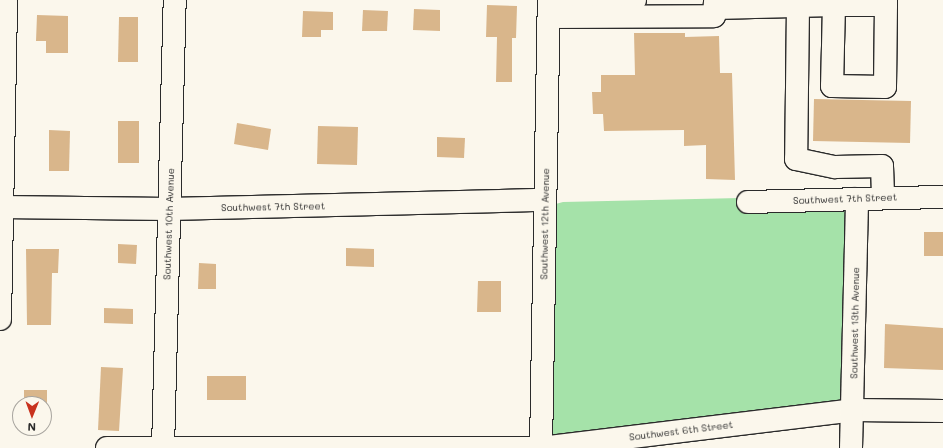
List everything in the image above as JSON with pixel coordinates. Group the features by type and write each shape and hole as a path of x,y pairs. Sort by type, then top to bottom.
{"street":[{"path":"0,318 1,207 6,82 6,0"},
{"name":"Southwest 10th Avenue","path":"163,447 174,0"},
{"path":"549,6 635,0"},
{"path":"549,6 714,16 715,4 798,6 886,3 885,87 832,86 834,5"},
{"name":"Southwest 12th Avenue","path":"541,448 544,200 549,6"},
{"path":"798,6 796,158 835,167 882,166 883,198"},
{"path":"835,167 836,200"},
{"name":"Southwest 7th Street","path":"748,202 943,196"},
{"name":"Southwest 13th Avenue","path":"851,448 857,199"},
{"name":"Southwest 7th Street","path":"1,207 169,210 544,200"},
{"name":"Southwest 6th Street","path":"107,448 541,448 853,410 943,411"}],"green space":[{"path":"740,198 741,211 849,208 845,402 549,438 552,205 563,202"}],"building":[{"path":"487,5 517,6 516,38 512,38 512,82 496,82 497,37 486,37"},
{"path":"414,9 440,10 440,31 413,30"},
{"path":"363,10 388,11 387,31 362,31"},
{"path":"303,11 333,12 333,30 321,30 321,37 302,37"},
{"path":"37,15 68,16 68,53 46,53 46,41 36,41"},
{"path":"119,17 138,17 138,62 118,62"},
{"path":"634,33 685,33 685,37 719,36 720,73 732,73 735,180 706,179 706,145 684,146 684,130 604,131 603,114 593,114 592,92 601,92 601,75 635,75"},
{"path":"814,99 911,101 910,143 813,141"},
{"path":"118,121 139,121 139,163 118,163"},
{"path":"237,123 271,129 268,150 234,144"},
{"path":"318,126 358,127 357,165 317,164"},
{"path":"49,130 70,131 69,171 49,171"},
{"path":"437,137 465,138 464,158 437,157"},
{"path":"924,232 943,232 943,256 924,256"},
{"path":"118,244 137,245 136,264 118,263"},
{"path":"346,248 374,249 374,267 346,266"},
{"path":"26,249 59,249 58,273 52,273 51,325 27,325"},
{"path":"199,263 216,264 216,289 198,289"},
{"path":"478,281 501,281 501,312 477,312"},
{"path":"104,308 133,309 133,324 104,323"},
{"path":"885,324 943,328 943,370 884,368"},
{"path":"101,367 123,368 119,431 98,430"},
{"path":"207,376 246,376 246,400 207,400"},
{"path":"24,390 47,390 47,396 24,396"}]}
